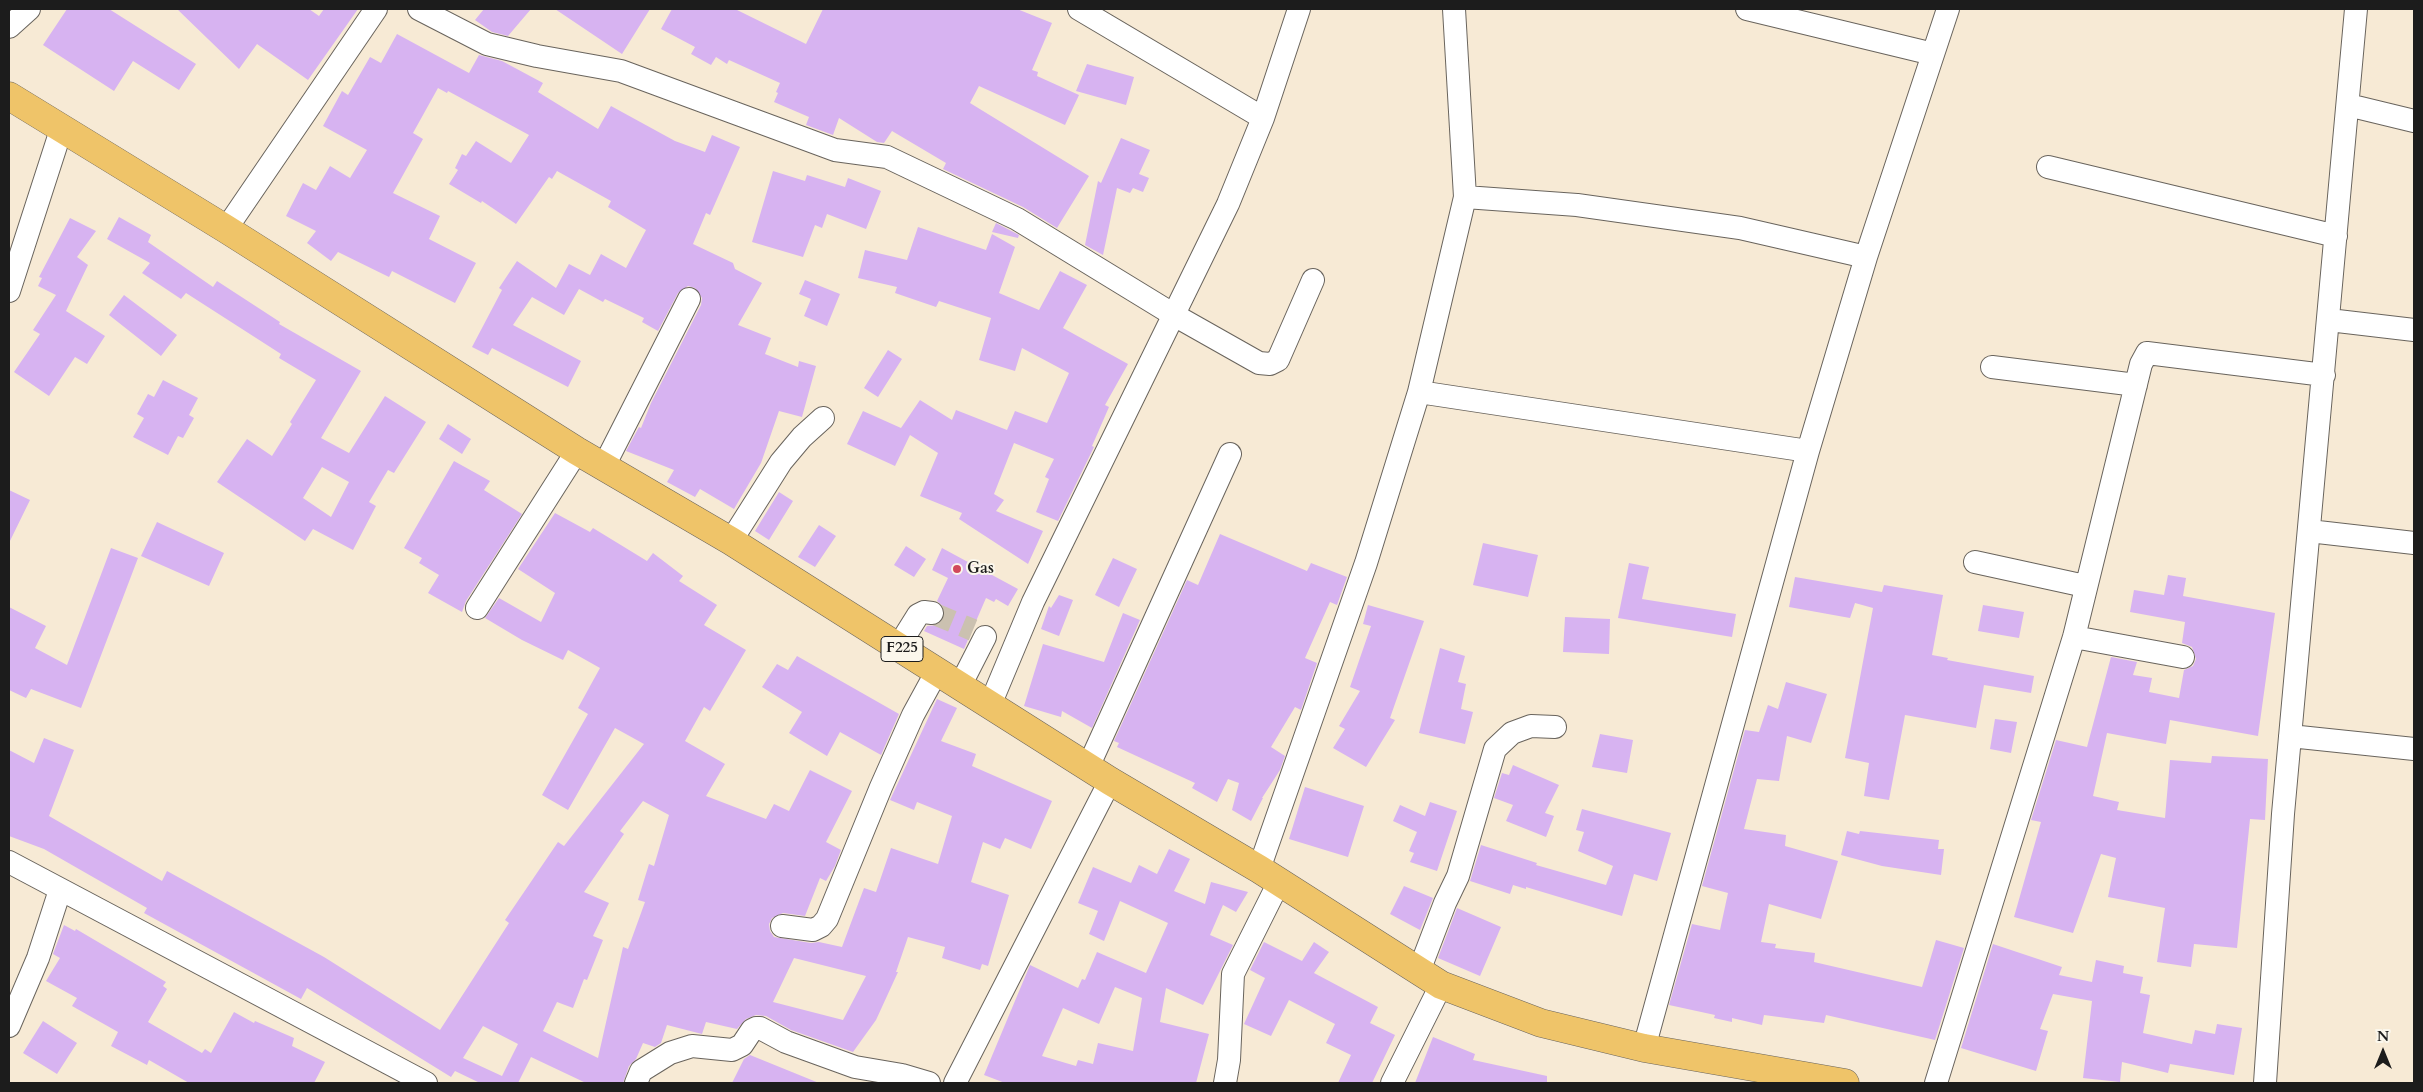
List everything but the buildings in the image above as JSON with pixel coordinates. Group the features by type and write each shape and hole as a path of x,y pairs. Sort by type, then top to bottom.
{"main road":[{"name":"F225","path":"9,96 226,229 577,451 731,541 990,705 1269,875 1430,978 1541,1023 1644,1048 1844,1083"}],"street":[{"path":"9,27 28,9"},
{"path":"226,229 376,9"},
{"path":"419,9 488,44 537,56 620,71 835,150 887,157 1017,219 1174,316 1260,363 1270,364 1278,360 1313,280"},
{"path":"1079,9 1263,118"},
{"path":"990,705 1034,602 1228,204 1263,118 1299,9"},
{"path":"1225,1083 1229,1060 1233,974 1269,875 1419,392 1465,196 1454,9"},
{"path":"1747,9 1933,54"},
{"path":"1644,1048 1808,451 1866,257 1948,9"},
{"path":"2265,1083 2290,736 2356,9"},
{"path":"2348,105 2414,121"},
{"path":"9,291 62,127"},
{"path":"2048,167 2336,236"},
{"path":"1465,196 1577,205 1740,228 1866,257"},
{"path":"604,466 689,300"},
{"path":"2329,320 2414,330"},
{"path":"1936,1083 2074,637 2141,364 2147,353 2155,352 2324,375"},
{"path":"1992,367 2136,385"},
{"path":"1419,392 1808,451"},
{"path":"731,541 781,462 802,437 823,418"},
{"path":"478,608 577,451"},
{"path":"955,1083 1100,773 1230,454"},
{"path":"2309,531 2414,543"},
{"path":"1975,562 2085,586"},
{"path":"898,647 918,615 924,612 932,613"},
{"path":"960,686 979,634 1012,652"},
{"path":"2074,637 2183,657"},
{"path":"782,926 814,930 822,926 827,919 881,787 913,715 937,671"},
{"path":"1392,1083 1430,978 1445,903 1458,876 1495,749 1512,733 1531,726 1555,727"},
{"path":"2290,736 2414,749"},
{"path":"9,862 426,1083"},
{"path":"9,1026 38,958 60,890"},
{"path":"636,1083 641,1071 670,1053 692,1046 732,1050 742,1045 752,1030 756,1028 760,1028 786,1042 855,1067 902,1075 929,1083"}],"tunnel":[{"path":"932,613 973,630"}],"place":[{"name":"Gas","path":"957,569"}]}
